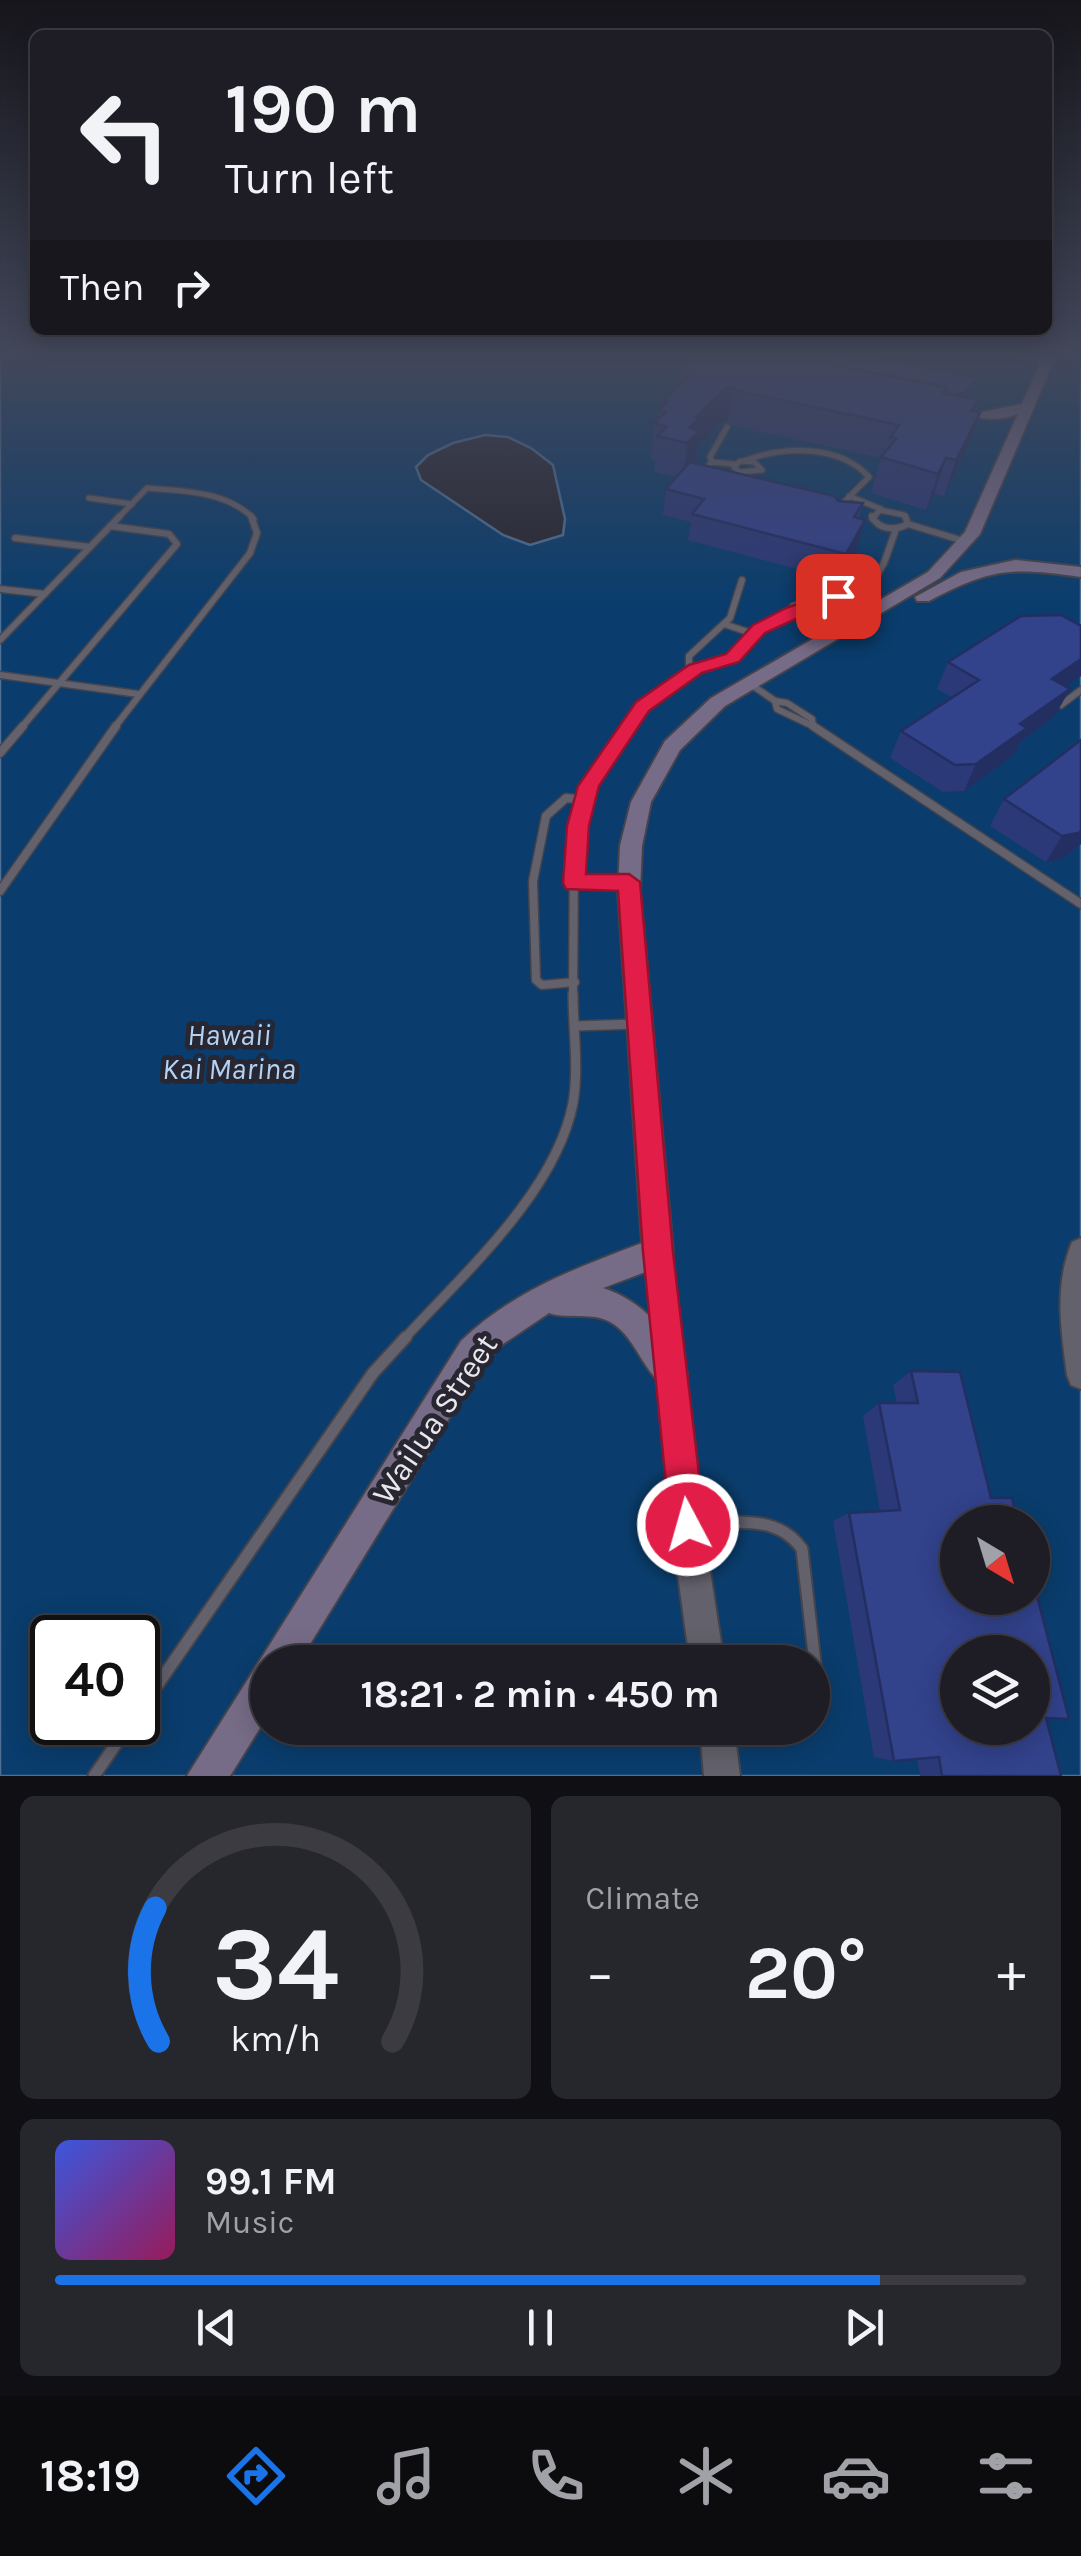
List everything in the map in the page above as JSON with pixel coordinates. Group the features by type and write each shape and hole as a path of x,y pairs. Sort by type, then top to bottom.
{"main road":[{"path":"1009,436 1011,440"},
{"path":"658,1252 629,882 635,824 660,764 701,716 749,683 980,545 1013,436"},
{"path":"980,545 1081,571"},
{"path":"862,618 921,598 987,566 1020,563 1081,571"},
{"name":"Wailua Street","path":"289,1645 472,1352 513,1313 537,1300 658,1252"},
{"path":"537,1300 582,1299 623,1308 636,1320 671,1373"},
{"path":"207,1776 250,1708"}],"street":[{"path":"1081,1251 1072,1304 1081,1375"},
{"path":"658,1252 705,1645"},
{"path":"719,1745 722,1776"}],"lane":[{"path":"712,462 710,457 722,436"},
{"path":"712,462 734,464 774,450 852,462 869,478 836,513 853,515"},
{"path":"734,464 736,471 744,474 762,470 758,464 744,461"},
{"path":"699,476 712,462"},
{"path":"0,640 147,488 215,496 247,511 258,531 250,553 138,694 0,891"},
{"path":"849,496 904,514 908,524"},
{"path":"89,498 132,504"},
{"path":"886,510 872,514 872,520 879,526 896,529 908,524 980,545"},
{"path":"0,752 177,544 169,534 110,526"},
{"path":"879,526 886,547"},
{"path":"160,1681 373,1373 508,1224 552,1162 573,1102 574,856 589,786 642,706 695,669 733,658 754,634 792,612 827,602 828,598 873,578 882,568 886,547 896,529"},
{"path":"16,538 90,547"},
{"path":"695,669 689,664 690,656 724,624 742,580"},
{"path":"0,588 45,594"},
{"path":"724,624 754,634"},
{"path":"0,675 138,694"},
{"path":"749,683 775,701 777,709 813,726 1081,904"},
{"path":"1061,706 1081,690"},
{"path":"575,982 542,984 536,980 533,881 546,816 566,798 585,800"},
{"path":"574,883 629,882"},
{"path":"576,1026 639,1024"},
{"path":"688,1525 779,1524 797,1537 802,1549 813,1645"},
{"path":"94,1776 115,1745"}],"water":[{"name":"Hawaii Kai Marina","path":"0,436 481,436 428,455 416,467 421,480 503,535 530,545 563,535 565,519 553,465 531,448 508,437 495,436 1081,436 1081,1776 0,1776"}],"building":[{"path":"657,436 695,436 687,443"},
{"path":"968,436 956,460 946,458 938,474 881,457 896,439 891,437"},
{"path":"690,462 834,496 838,501 863,503 854,517 865,520 846,554 692,514 704,499 666,489"},
{"path":"1061,615 1081,626 1081,659 1052,679 1070,689 1020,724 1027,728 976,764 955,765 901,731 979,680 948,662 1021,616"},
{"path":"1081,740 1081,831 1062,836 1004,799"},
{"path":"911,1371 960,1372 991,1498 1012,1498 1014,1505 940,1505 940,1615 1042,1615 1047,1635 940,1635 940,1745 1050,1745 1050,1733 1061,1776 942,1776 939,1757 894,1761 849,1513 900,1510 879,1403 918,1403"},
{"path":"1050,1646 1069,1719 1050,1718"}],"route":[{"path":"688,1525 658,1252 629,882 574,883 578,826 589,786 642,706 695,669 711,668 733,658 759,629 838,596"}]}
